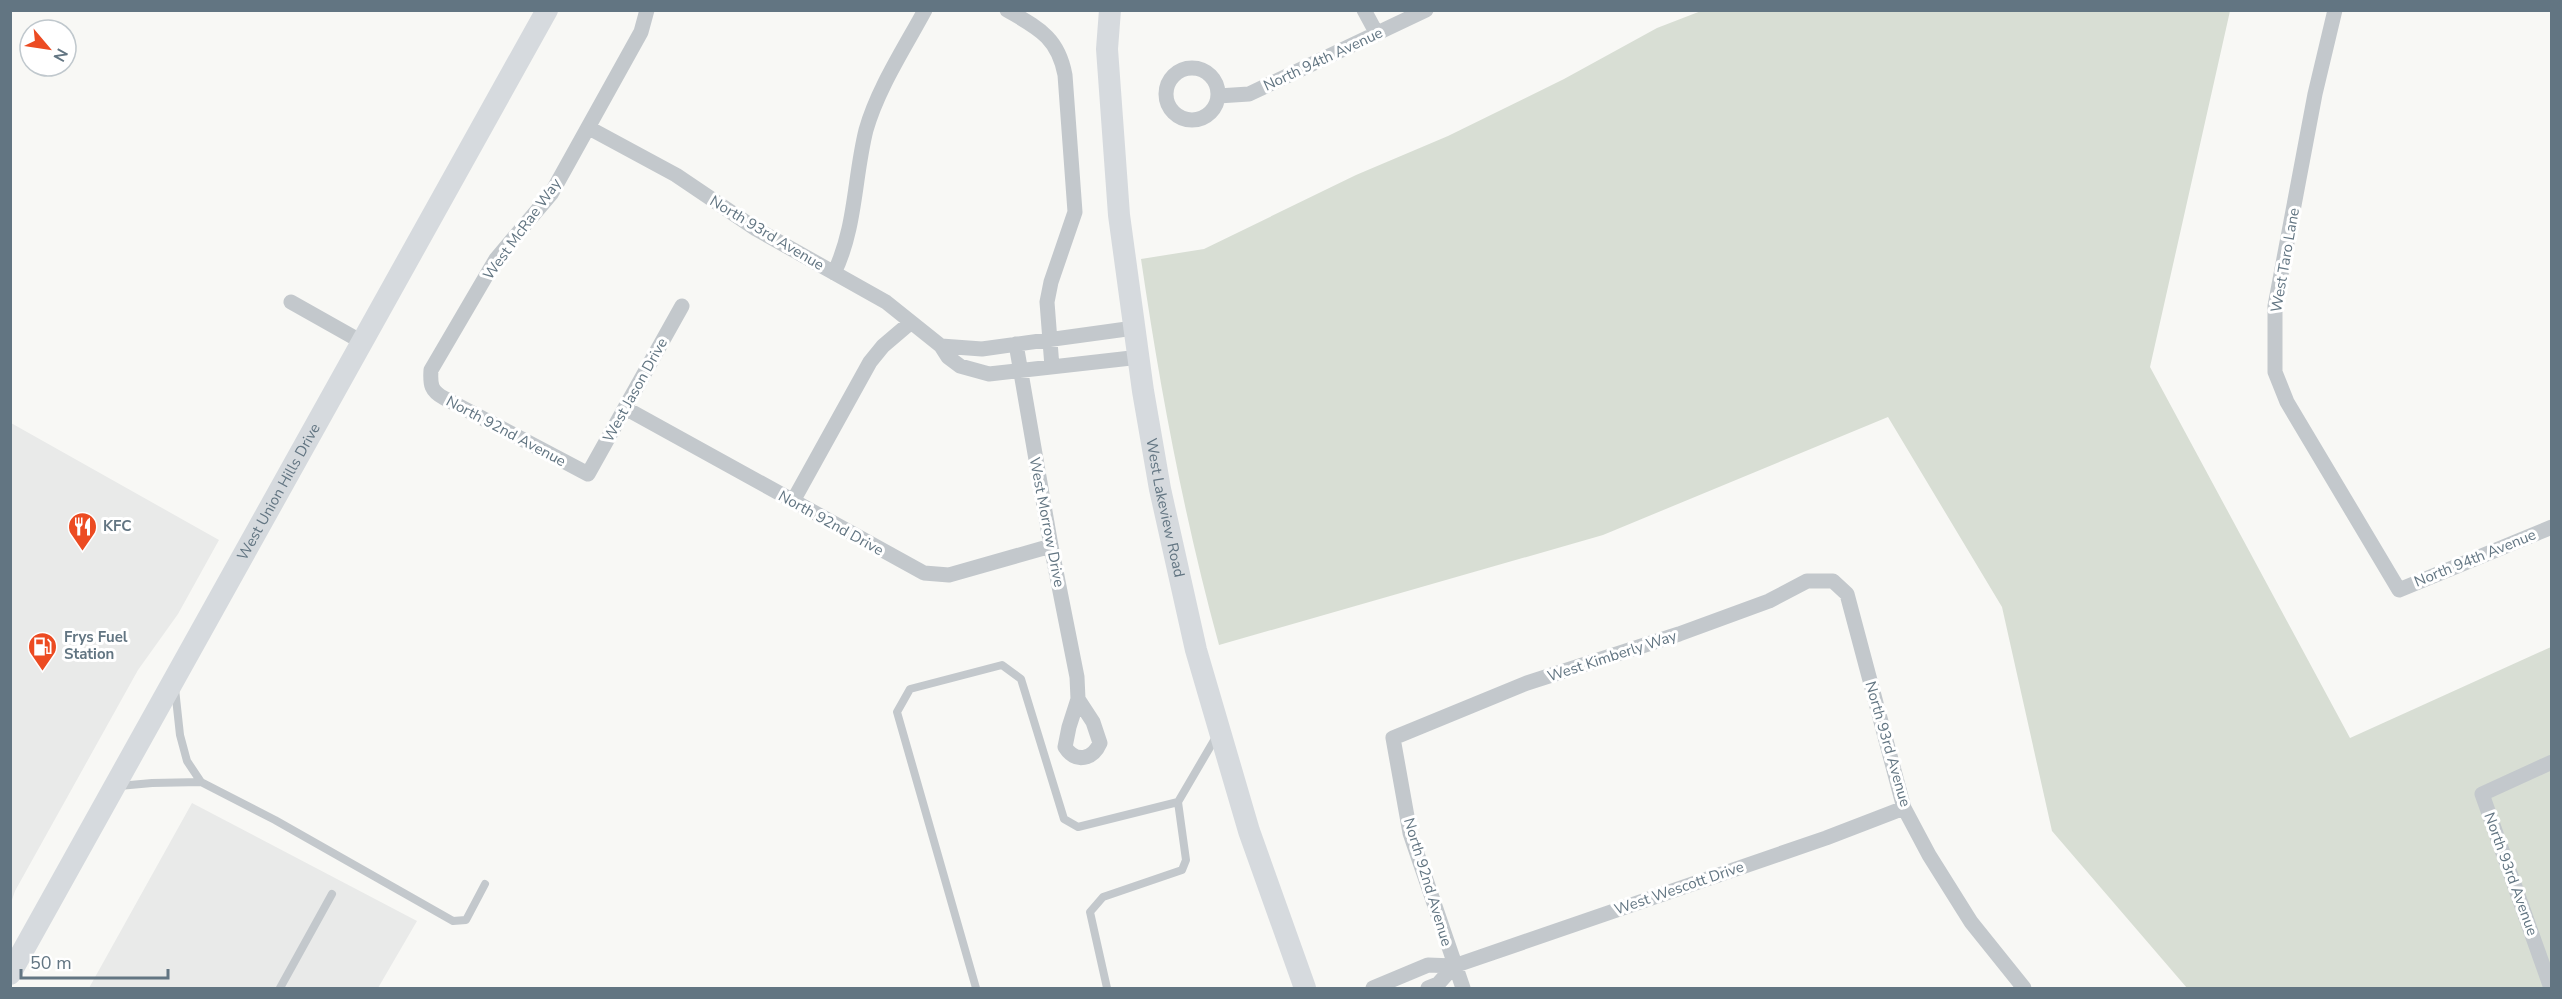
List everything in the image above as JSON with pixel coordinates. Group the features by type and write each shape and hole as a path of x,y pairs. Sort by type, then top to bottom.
{"main road":[{"name":"West Union Hills Drive","path":"10,974 547,10"},
{"name":"West Lakeview Road","path":"1110,10 1107,49 1119,215 1143,391 1160,489 1196,650 1249,831 1305,988"}],"street":[{"name":"West McRae Way","path":"430,384 431,370 496,259 552,195 641,32 647,10"},
{"path":"834,273 844,253 850,227 867,130 879,96 925,10"},
{"path":"1006,10 1041,31 1054,45 1062,57 1065,75 1075,212 1051,282 1047,302 1048,340 1052,367"},
{"path":"1364,10 1377,34"},
{"name":"North 94th Avenue","path":"1218,96 1249,94 1426,10"},
{"name":"West Taro Lane","path":"2335,10 2315,94 2274,306 2275,372 2287,402 2398,590"},
{"name":"North 93rd Avenue","path":"589,128 676,176 756,229 886,302 941,346 948,357 960,366 989,374 1140,357"},
{"path":"291,302 362,342"},
{"name":"West Jason Drive","path":"588,474 682,306"},
{"path":"793,501 870,362 883,346 910,322"},
{"path":"941,346 982,349 1134,328"},
{"name":"West Morrow Drive","path":"1016,344 1051,546 1077,677 1078,699"},
{"name":"North 92nd Avenue","path":"430,384 434,392 444,399 588,474"},
{"name":"North 92nd Drive","path":"625,408 924,573 949,575 1051,546"},
{"name":"North 94th Avenue","path":"2398,590 2552,527"},
{"name":"West Kimberly Way","path":"1393,738 1527,683 1680,634 1769,601 1807,581 1833,581"},
{"name":"North 93rd Avenue","path":"1833,581 1847,594 1904,808 1929,855 1971,922 2024,988"},
{"name":"North 92nd Avenue","path":"1393,738 1410,833 1463,988"},
{"name":"North 93rd Avenue","path":"2551,988 2482,794 2552,762"},
{"name":"West Wescott Drive","path":"1373,988 1428,965 1454,966 1826,838 1904,808"},
{"name":"West Wescott Drive","path":"1428,988 1438,984 1454,966"}],"lane":[{"path":"976,988 897,712 910,689 1002,665 1021,679 1064,819 1078,827 1178,802"},
{"path":"174,680 180,735 187,761 201,782"},
{"path":"1107,988 1090,912 1103,897 1182,870 1186,860 1178,802 1220,730"},
{"path":"115,786 201,782 275,820 453,921 465,920 484,884"},
{"path":"280,988 332,894"}],"shaded area":[{"path":"1701,11 2230,11 2150,367 2350,738 2551,647 2551,988 2187,988 2052,831 2002,607 1888,417 1603,535 1219,645 1174,453 1141,259 1204,249 1356,175 1448,136 1564,79 1657,28"},
{"path":"11,423 219,540 178,614 138,670 15,891 11,903"},
{"path":"192,803 417,921 378,988 89,988"}],"place":[{"name":"KFC","path":"82,552"},
{"name":"Frys Fuel Station","path":"43,672"}]}
